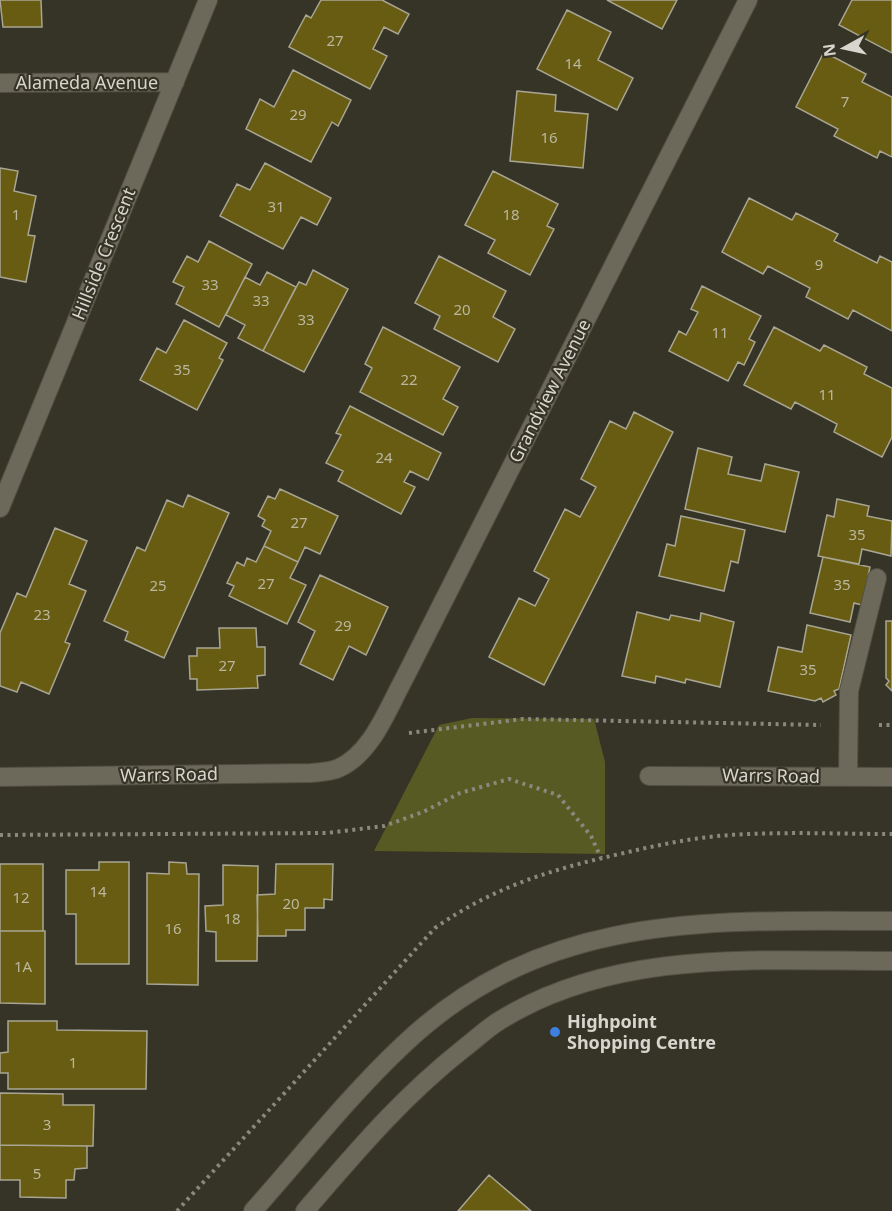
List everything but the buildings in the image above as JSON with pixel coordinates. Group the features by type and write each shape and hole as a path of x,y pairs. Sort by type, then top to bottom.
{"street":[{"name":"Hillside Crescent","path":"0,508 208,0"},
{"name":"Grandview Avenue","path":"337,769 354,759 372,737 748,0"},
{"name":"Alameda Avenue","path":"0,83 174,82"},
{"path":"848,777 849,691 877,578"},
{"name":"Warrs Road","path":"0,777 289,774 337,769"},
{"name":"Warrs Road","path":"649,776 892,777"},
{"path":"253,1211 402,1046 463,997 507,972 555,952 602,938 658,927 718,921 892,921"},
{"path":"305,1211 404,1099 497,1022 529,1005 579,985 624,971 684,963 892,961"}],"path":[{"path":"372,737 523,719 598,723 892,725"},
{"path":"0,835 327,833 384,826 423,812 460,793 509,779 558,795 591,836 601,858"}],"shaded area":[{"path":"472,718 594,719 605,762 605,854 374,851 439,725"}],"place":[{"name":"Highpoint Shopping Centre","path":"555,1032"}]}
